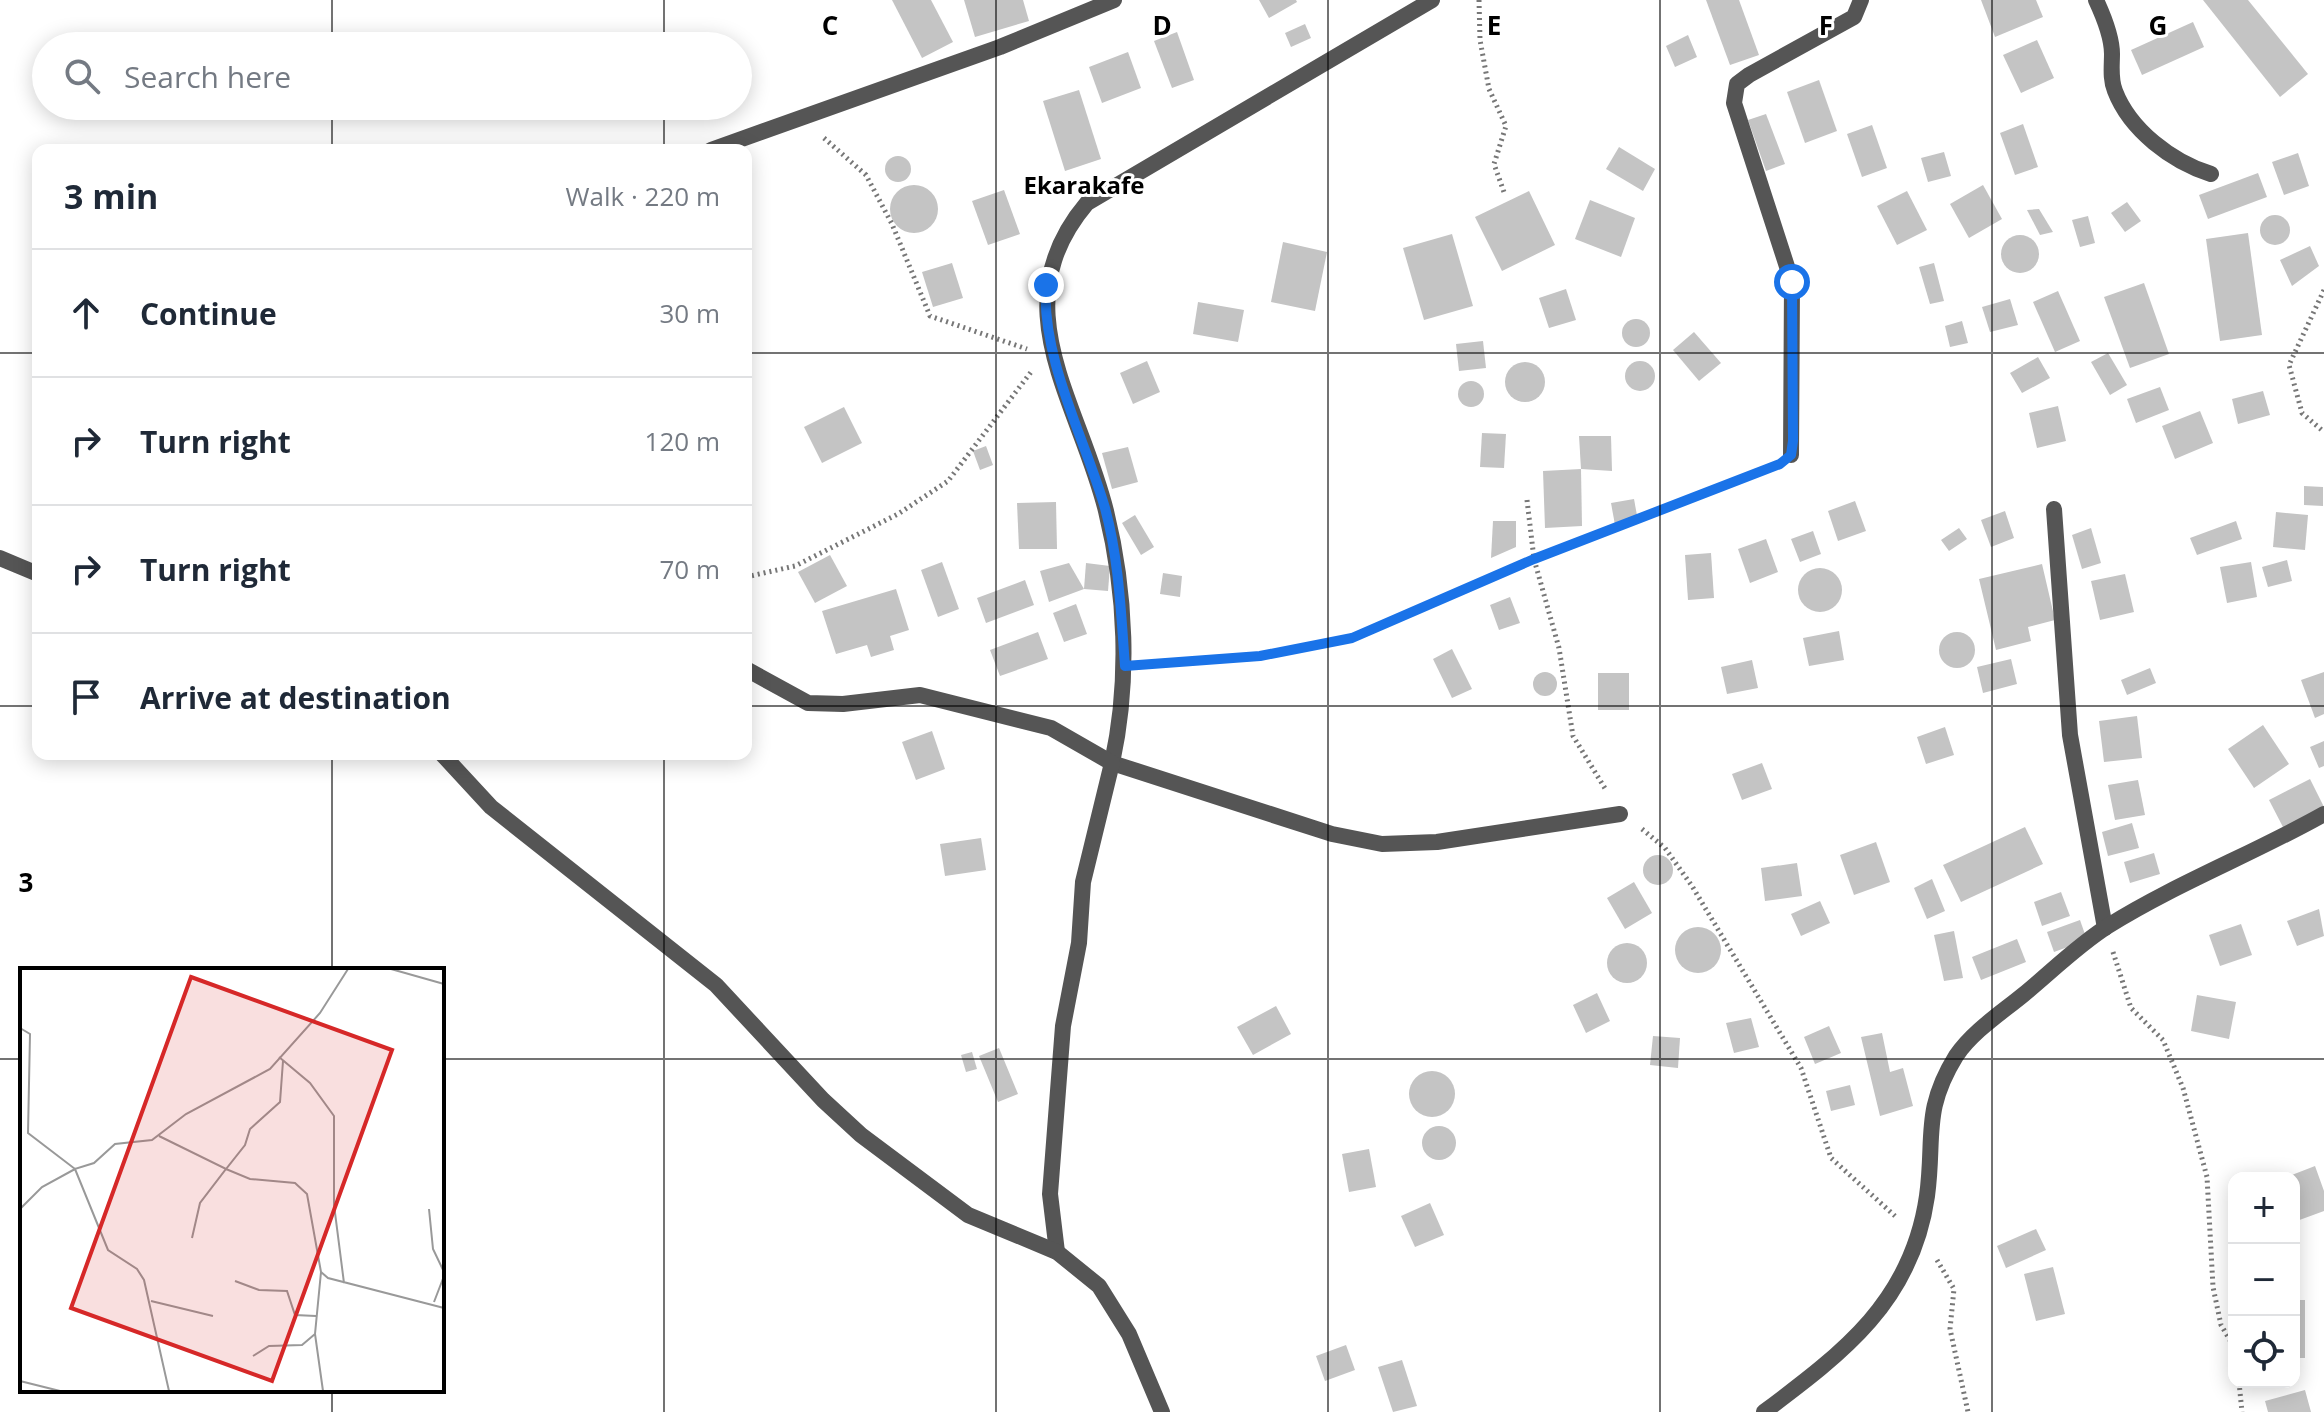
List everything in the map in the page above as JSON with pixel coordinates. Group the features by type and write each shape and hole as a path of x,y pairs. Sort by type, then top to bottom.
{"street":[{"path":"729,144 1000,47 1114,0"},
{"path":"1057,1252 1050,1194 1063,1026 1079,943 1083,882 1112,763 1125,666 1119,590 1106,511 1051,345 1046,285 1054,256 1074,218 1087,203 1129,175 1328,64 1432,0"},
{"path":"1791,455 1792,282 1734,103 1737,84 1854,17 1861,0"},
{"path":"2096,0 2112,51 2113,82 2121,101 2154,143 2190,167 2211,174"},
{"path":"2054,509 2070,735 2105,928"},
{"path":"0,558 32,571"},
{"path":"752,672 808,703 843,704 920,695 1051,728 1112,763 1332,834 1382,844 1437,842 1620,814"},
{"path":"448,760 491,807 716,985 823,1100 861,1135 968,1215 1057,1252 1099,1286 1115,1308 1162,1412"},
{"path":"1764,1412 1849,1346 1883,1308 1898,1284 1920,1232 1927,1195 1937,1089 1959,1052 1991,1021 2105,928 2170,890 2324,814"}],"path":[{"path":"1479,0 1480,40 1489,89 1506,126 1494,164 1505,195"},
{"path":"801,120 866,175 892,224 930,316 1022,350 1051,345"},
{"path":"2324,290 2289,365 2302,413 2324,432"},
{"path":"752,576 795,566 898,514 948,481 1051,345"},
{"path":"1125,666 1260,656 1352,638 1534,559 1780,464 1791,455"},
{"path":"1527,500 1534,559 1559,648 1573,736 1620,814 1665,848 1692,886 1801,1068 1831,1158 1881,1206 1920,1232 1954,1289 1950,1329 1968,1412"},
{"path":"2105,928 2131,1008 2163,1040 2183,1088 2207,1177 2213,1287 2221,1325 2228,1337"},
{"path":"2240,1388 2242,1412"}],"building":[{"path":"892,0 931,0 953,42 922,58"},
{"path":"964,0 1023,0 1029,21 975,37"},
{"path":"1259,0 1296,0 1297,2 1269,18"},
{"path":"1706,0 1739,0 1759,55 1730,65"},
{"path":"1981,0 2036,0 2043,17 1995,37"},
{"path":"2203,0 2248,0 2308,74 2280,97"},
{"path":"2193,22 2204,47 2142,75 2131,50"},
{"path":"1305,24 1311,38 1291,47 1285,33"},
{"path":"1177,32 1194,80 1172,88 1154,41"},
{"path":"1688,35 1697,57 1675,67 1666,46"},
{"path":"2037,40 2054,78 2021,93 2003,55"},
{"path":"1128,52 1141,88 1102,103 1089,67"},
{"path":"1819,80 1837,131 1805,143 1787,92"},
{"path":"1079,90 1101,159 1065,171 1043,101"},
{"path":"1766,114 1785,164 1766,171 1748,120"},
{"path":"2023,124 2038,167 2015,175 2000,133"},
{"path":"1872,125 1887,168 1862,177 1847,134"},
{"path":"1619,147 1655,169 1643,191 1606,169"},
{"path":"1944,152 1951,176 1928,182 1921,158"},
{"path":"2298,153 2309,186 2284,195 2272,162"},
{"path":"898,156 907,160 911,169 907,178 898,182 889,178 885,169 889,160"},
{"path":"2258,173 2267,197 2208,219 2199,195"},
{"path":"914,185 931,192 938,209 931,226 914,233 897,226 890,209 897,192"},
{"path":"1983,185 2002,219 1969,238 1950,204"},
{"path":"1004,190 1020,234 988,245 972,201"},
{"path":"1529,191 1555,245 1502,271 1475,217"},
{"path":"1907,191 1927,230 1897,245 1877,206"},
{"path":"1590,200 1635,218 1621,257 1575,239"},
{"path":"2127,202 2141,221 2125,232 2111,213"},
{"path":"2039,209 2053,232 2040,235 2027,210"},
{"path":"2275,215 2286,219 2290,230 2286,241 2275,245 2264,241 2260,230 2264,219"},
{"path":"2088,216 2095,243 2080,247 2072,220"},
{"path":"2248,233 2262,335 2220,341 2206,239"},
{"path":"1452,234 1473,306 1424,320 1403,248"},
{"path":"2020,235 2034,240 2039,254 2034,268 2020,273 2006,268 2001,254 2006,240"},
{"path":"1283,242 1327,252 1315,311 1271,302"},
{"path":"2310,246 2319,266 2292,286 2280,260"},
{"path":"952,263 963,298 933,307 922,272"},
{"path":"1934,263 1944,301 1930,304 1919,267"},
{"path":"2144,283 2169,354 2130,368 2104,297"},
{"path":"1566,289 1576,320 1549,328 1539,298"},
{"path":"2058,291 2080,341 2055,352 2033,302"},
{"path":"2010,299 2018,325 1990,332 1982,307"},
{"path":"1198,302 1244,310 1238,342 1193,334"},
{"path":"1636,319 1646,323 1650,333 1646,343 1636,347 1626,343 1622,333 1626,323"},
{"path":"1962,321 1968,343 1950,347 1945,326"},
{"path":"1694,332 1721,363 1699,381 1673,350"},
{"path":"1483,341 1486,368 1459,371 1456,344"},
{"path":"2108,353 2127,385 2110,395 2091,362"},
{"path":"2038,357 2050,378 2022,393 2010,373"},
{"path":"1147,361 1160,392 1133,404 1120,373"},
{"path":"1640,361 1651,365 1655,376 1651,387 1640,391 1629,387 1625,376 1629,365"},
{"path":"1525,362 1539,368 1545,382 1539,396 1525,402 1511,396 1505,382 1511,368"},
{"path":"1471,381 1480,385 1484,394 1480,403 1471,407 1462,403 1458,394 1462,385"},
{"path":"2160,387 2169,410 2136,423 2127,399"},
{"path":"2263,391 2270,415 2238,424 2232,399"},
{"path":"2058,406 2066,441 2037,448 2029,413"},
{"path":"844,407 862,443 822,463 804,427"},
{"path":"2200,411 2213,443 2175,459 2162,426"},
{"path":"1482,433 1506,434 1504,468 1480,467"},
{"path":"1579,436 1611,436 1612,471 1581,469"},
{"path":"986,446 993,465 980,470 973,451"},
{"path":"1128,447 1138,482 1112,489 1102,453"},
{"path":"1581,469 1582,526 1545,528 1543,471"},
{"path":"2304,486 2323,487 2323,506 2304,505"},
{"path":"1634,499 1638,521 1615,525 1611,503"},
{"path":"1855,501 1866,531 1838,541 1828,511"},
{"path":"1056,502 1057,549 1019,549 1017,503"},
{"path":"2005,511 2014,538 1991,547 1981,520"},
{"path":"2276,512 2308,515 2305,550 2273,547"},
{"path":"1135,515 1154,547 1141,555 1122,523"},
{"path":"1493,521 1516,521 1516,547 1491,558"},
{"path":"2236,521 2242,539 2197,555 2190,538"},
{"path":"1959,528 1967,539 1949,551 1941,540"},
{"path":"2091,528 2101,563 2082,569 2072,535"},
{"path":"1813,531 1821,554 1800,562 1791,539"},
{"path":"1766,539 1778,572 1750,583 1738,549"},
{"path":"1711,553 1714,598 1688,600 1685,555"},
{"path":"830,555 847,586 815,603 798,572"},
{"path":"2287,560 2292,581 2268,587 2262,567"},
{"path":"942,562 959,609 938,617 921,570"},
{"path":"2251,562 2257,597 2227,603 2220,567"},
{"path":"1069,563 1084,589 1049,602 1040,571"},
{"path":"1086,563 1110,566 1108,591 1084,589"},
{"path":"2042,564 2055,620 2028,627 2031,641 1996,650 1979,579"},
{"path":"1820,568 1836,574 1842,590 1836,606 1820,612 1804,606 1798,590 1804,574"},
{"path":"1163,573 1182,576 1180,597 1160,594"},
{"path":"2125,574 2134,612 2100,620 2091,581"},
{"path":"1025,580 1034,605 986,623 977,598"},
{"path":"896,589 909,630 890,636 894,650 871,657 867,645 836,654 822,611"},
{"path":"1510,597 1520,623 1499,630 1490,605"},
{"path":"1076,604 1087,634 1064,642 1053,613"},
{"path":"1839,631 1844,660 1809,666 1803,638"},
{"path":"1038,632 1048,659 1000,676 990,650"},
{"path":"1957,632 1970,637 1975,650 1970,663 1957,668 1944,663 1939,650 1944,637"},
{"path":"1452,649 1472,689 1452,698 1433,659"},
{"path":"2011,659 2017,684 1983,693 1977,667"},
{"path":"1752,660 1758,688 1727,694 1721,667"},
{"path":"2150,668 2156,683 2127,695 2121,680"},
{"path":"1545,672 1554,675 1557,684 1554,693 1545,696 1536,693 1533,684 1536,675"},
{"path":"2324,672 2324,714 2315,718 2301,680"},
{"path":"1598,673 1629,673 1629,710 1598,710"},
{"path":"2137,716 2142,758 2104,762 2099,721"},
{"path":"2263,725 2289,764 2254,788 2228,749"},
{"path":"1945,727 1954,755 1926,764 1917,737"},
{"path":"932,731 945,769 916,780 902,742"},
{"path":"2324,741 2324,766 2319,768 2310,747"},
{"path":"1762,763 1772,789 1742,800 1732,774"},
{"path":"2310,779 2324,807 2284,829 2269,800"},
{"path":"2138,780 2145,815 2115,820 2108,785"},
{"path":"2132,823 2139,848 2108,856 2102,832"},
{"path":"2025,827 2043,864 1961,902 1943,865"},
{"path":"981,838 986,870 945,876 940,844"},
{"path":"1876,842 1890,882 1854,895 1840,855"},
{"path":"2154,853 2160,874 2130,883 2124,862"},
{"path":"1658,855 1668,860 1673,870 1668,880 1658,885 1648,880 1643,870 1648,860"},
{"path":"1797,863 1802,896 1765,901 1761,868"},
{"path":"1932,879 1945,911 1927,919 1914,888"},
{"path":"1634,882 1652,913 1625,929 1607,898"},
{"path":"2061,892 2070,916 2042,926 2034,902"},
{"path":"1820,901 1830,923 1801,936 1791,914"},
{"path":"2319,909 2324,936 2297,946 2287,921"},
{"path":"2080,920 2087,940 2054,952 2047,932"},
{"path":"2241,924 2252,955 2220,966 2209,935"},
{"path":"1698,927 1714,934 1721,950 1714,966 1698,973 1682,966 1675,950 1682,934"},
{"path":"1954,931 1963,978 1944,981 1934,935"},
{"path":"2017,939 2026,962 1981,980 1972,957"},
{"path":"1627,943 1641,949 1647,963 1641,977 1627,983 1613,977 1607,963 1613,949"},
{"path":"1597,993 1610,1021 1586,1033 1573,1005"},
{"path":"2197,995 2236,1002 2229,1039 2191,1031"},
{"path":"1276,1006 1291,1034 1253,1055 1237,1027"},
{"path":"1751,1018 1759,1047 1734,1053 1726,1023"},
{"path":"1829,1026 1841,1053 1815,1064 1804,1037"},
{"path":"1882,1033 1890,1072 1903,1068 1913,1106 1880,1116 1861,1037"},
{"path":"1653,1036 1680,1038 1678,1068 1650,1065"},
{"path":"999,1048 1018,1094 998,1102 979,1056"},
{"path":"972,1052 977,1069 966,1072 961,1055"},
{"path":"1432,1071 1449,1077 1455,1094 1449,1111 1432,1117 1415,1111 1409,1094 1415,1077"},
{"path":"1850,1085 1855,1105 1831,1111 1826,1091"},
{"path":"1439,1126 1451,1131 1456,1143 1451,1155 1439,1160 1427,1155 1422,1143 1427,1131"},
{"path":"1369,1149 1376,1187 1349,1192 1342,1154"},
{"path":"2315,1166 2324,1191 2324,1211 2300,1220 2300,1172"},
{"path":"1430,1203 1444,1235 1415,1247 1401,1216"},
{"path":"2036,1229 2046,1250 2006,1268 1997,1246"},
{"path":"2053,1267 2065,1314 2036,1321 2024,1274"},
{"path":"2300,1300 2305,1300 2305,1358 2300,1358"},
{"path":"1346,1345 1355,1370 1325,1381 1316,1356"},
{"path":"1402,1360 1417,1406 1393,1412 1378,1367"},
{"path":"2305,1390 2311,1412 2268,1412 2265,1401"}],"district":[{"name":"Ekarakafe","path":"1084,186"}],"route":[{"path":"1046,285 1045,302 1051,345 1106,511 1119,590 1125,666 1260,656 1352,638 1534,559 1627,526 1780,464 1791,455 1793,441 1792,282"}]}
